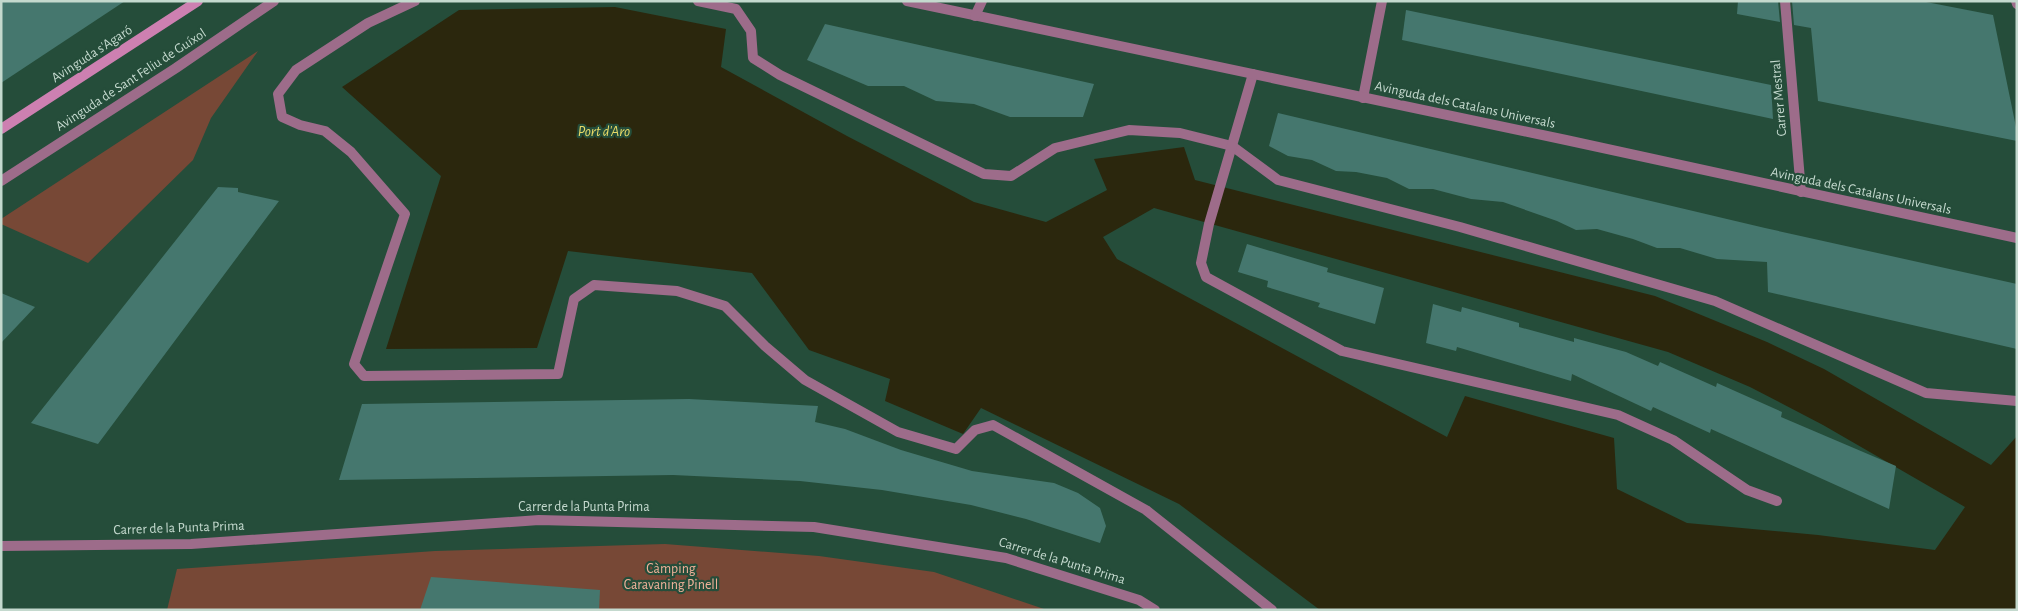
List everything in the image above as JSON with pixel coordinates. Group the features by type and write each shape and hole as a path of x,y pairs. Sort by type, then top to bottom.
{"main road":[{"name":"Avinguda s'Agaró","path":"1,129 198,1"}],"street":[{"name":"Avinguda de Sant Feliu de Guíxol","path":"1,181 176,68 274,1"},
{"path":"415,1 368,23 296,70 278,94 282,117 300,125 326,131 351,152 404,214 354,364 364,376 558,374 574,298 594,285 677,291 725,306 764,346 805,380 898,432 956,448 974,430 993,425 1146,510 1272,610"},
{"path":"698,1 736,9 751,31 753,58 766,66 984,174 1012,176 1055,148 1129,130 1180,133 1232,146 1278,180 1460,227 1715,301 1926,393 2017,401"},
{"name":"Avinguda dels Catalans Universals","path":"907,1 1566,140 2017,238"},
{"path":"975,16 982,1"},
{"path":"1363,98 1382,1"},
{"name":"Carrer Mestral","path":"1785,1 1801,192"},
{"path":"1253,74 1209,224 1201,263 1206,277 1342,352 1618,415 1673,440 1748,490 1777,500"},
{"name":"Carrer de la Punta Prima","path":"1,546 191,544 539,520 814,527 1006,558 1139,600 1155,610"}],"green space":[{"path":"258,51 211,118 193,160 88,263 1,224 1,219"},
{"name":"Càmping Caravaning Pinell","path":"665,544 819,556 934,572 1047,610 167,610 177,569 435,551"}],"water":[{"name":"Port d'Aro","path":"615,7 726,29 721,67 847,136 974,202 1046,222 1107,190 1094,159 1184,147 1195,180 1655,296 1767,342 1824,369 1991,465 2017,436 2017,610 1320,610 1179,504 981,408 963,434 885,401 890,379 809,350 752,273 568,251 537,348 386,349 441,176 342,87 459,10","holes":["1154,208 1668,352 1750,387 1823,425 1965,507 1935,550 1818,535 1687,523 1617,489 1614,438 1465,396 1447,437 1117,259 1103,237"]}],"building":[{"path":"1,1 125,1 1,83"},
{"path":"1738,1 1778,1 1780,22 1737,14"},
{"path":"1792,1 1921,1 1993,15 2017,132 2017,141 1818,101 1811,28 1794,25"},
{"path":"1406,10 1771,85 1773,119 1402,40"},
{"path":"825,24 1094,84 1083,117 1010,117 974,104 936,101 904,86 868,86 807,60"},
{"path":"1278,113 1765,228 2017,284 2017,349 1768,292 1767,262 1717,259 1680,248 1657,248 1597,229 1576,230 1557,221 1503,202 1471,199 1433,189 1409,189 1387,178 1356,172 1336,171 1312,160 1288,156 1269,146"},
{"path":"218,187 238,188 238,192 279,201 98,444 31,423"},
{"path":"1247,244 1328,268 1327,272 1384,288 1375,324 1318,307 1320,303 1267,287 1268,281 1238,272"},
{"path":"1,293 35,307 1,343"},
{"path":"1433,304 1461,312 1462,307 1519,323 1519,327 1574,342 1574,338 1626,352 1658,366 1660,362 1716,387 1717,383 1782,412 1781,417 1896,466 1889,509 1711,429 1710,433 1653,407 1651,411 1572,374 1571,381 1457,347 1456,351 1426,343"},
{"path":"689,399 818,406 815,422 845,429 901,450 972,471 1054,483 1078,493 1100,508 1106,526 1100,543 1026,519 971,505 882,490 800,481 673,475 339,480 362,404"},
{"path":"431,577 600,590 599,610 420,610"}]}
